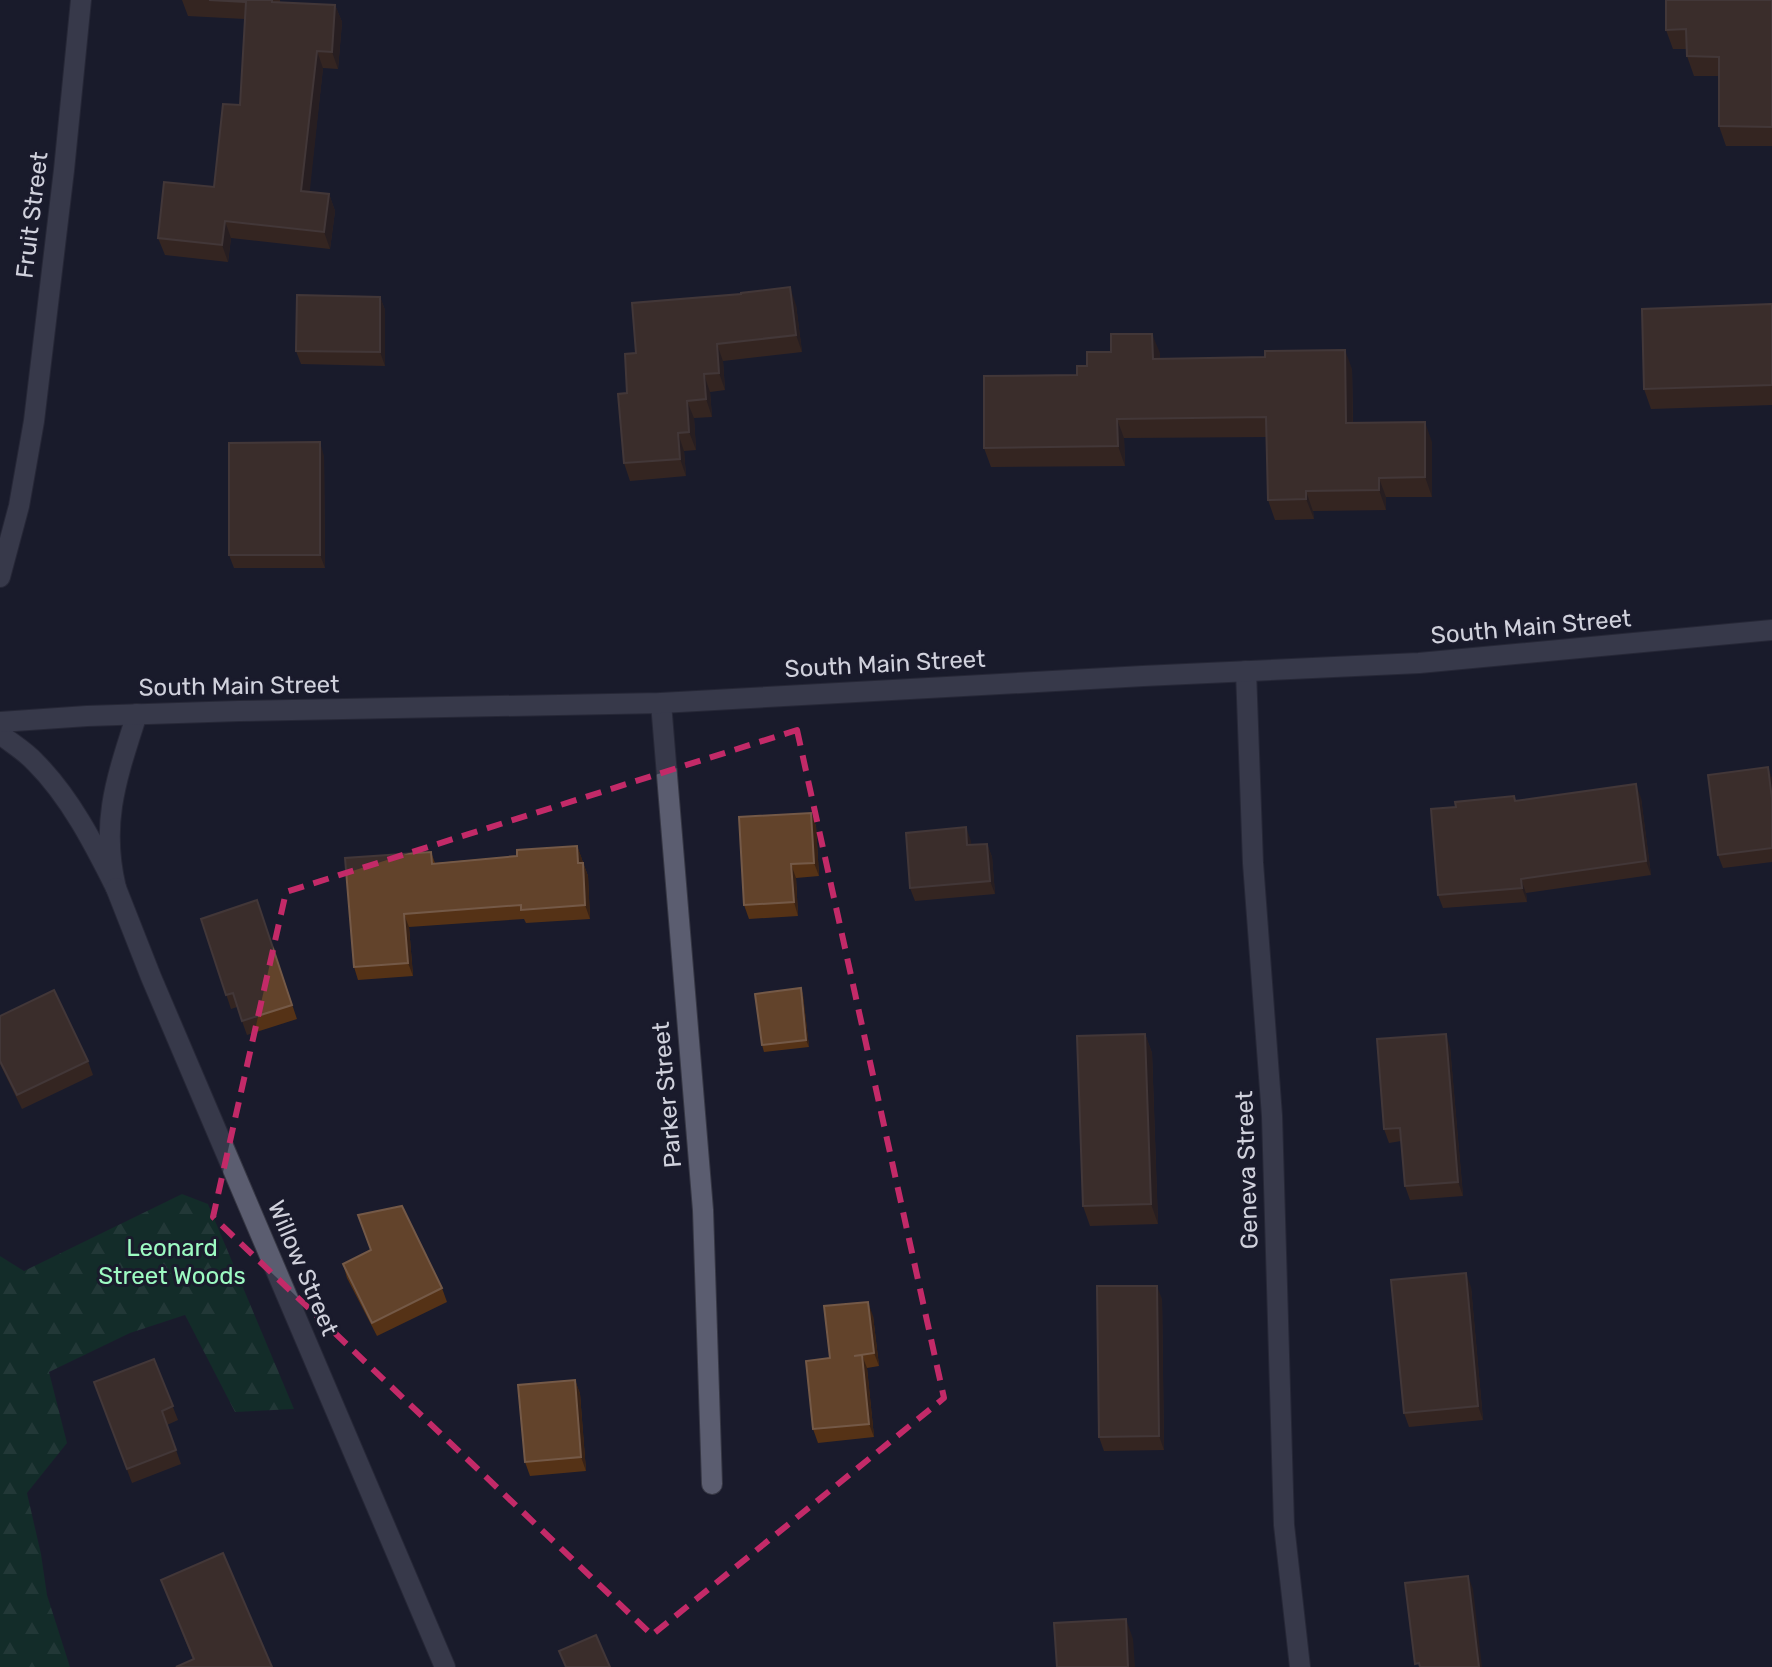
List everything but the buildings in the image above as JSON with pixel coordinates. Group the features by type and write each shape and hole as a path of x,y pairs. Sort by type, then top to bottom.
{"street":[{"name":"Fruit Street","path":"0,577 19,506 34,421 81,0"},
{"name":"South Main Street","path":"0,722 137,714 661,703 1419,663 1772,630"},
{"name":"Geneva Street","path":"1246,671 1253,863 1272,1116 1284,1525 1300,1667"},
{"name":"Parker Street","path":"661,703 703,1210 712,1484"},
{"path":"116,888 110,864 109,814 115,782 137,714"},
{"path":"0,734 33,760 59,790 97,850 116,888"},
{"name":"Willow Street","path":"116,888 157,992 445,1667"}],"highlighted area":[{"path":"797,730 944,1398 652,1635 213,1217 286,892"}],"green space":[{"name":"Leonard Street Woods","path":"182,1194 208,1204 294,1409 235,1412 185,1315 130,1333 49,1372 67,1443 27,1493 47,1595 70,1667 0,1667 0,1256 24,1271"}]}
